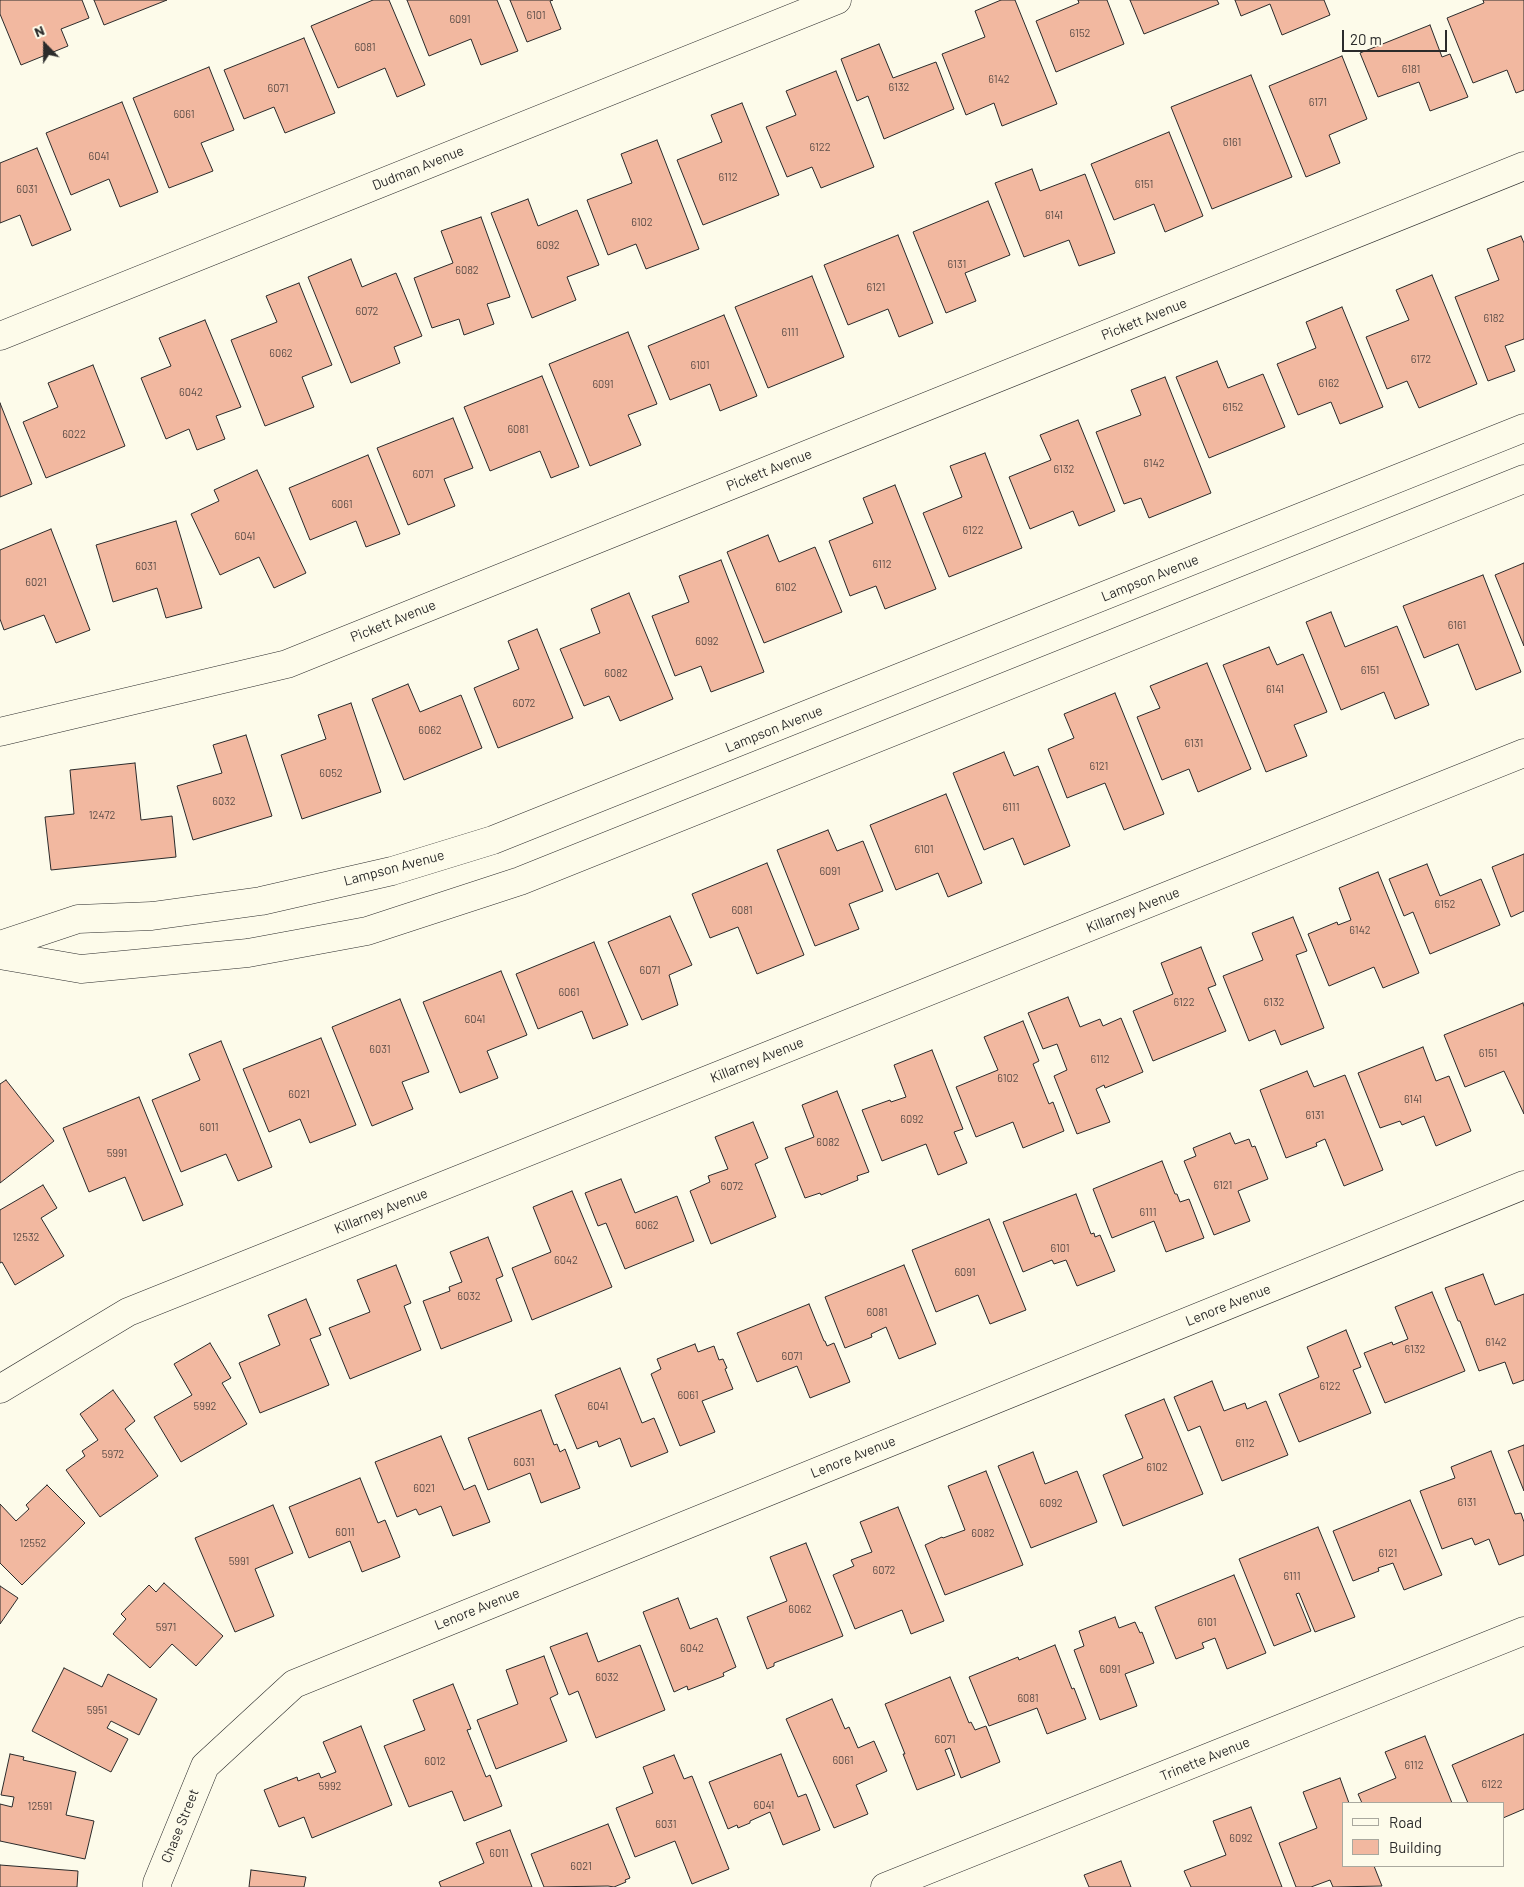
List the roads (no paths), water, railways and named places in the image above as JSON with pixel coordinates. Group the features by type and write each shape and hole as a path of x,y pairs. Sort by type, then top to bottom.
{"street":[{"name":"Dudman Avenue","path":"0,336 837,0"},
{"name":"Pickett Avenue","path":"0,732 287,664 1524,166"},
{"name":"Lampson Avenue","path":"0,945 78,919 152,916 261,901 392,871 492,840 1524,428"},
{"path":"0,954 81,969 248,953 367,931 520,881 1524,479"},
{"name":"Killarney Avenue","path":"0,1389 128,1312 1524,753"},
{"name":"Lenore Avenue","path":"205,1766 294,1684 1524,1185"},
{"name":"Trinette Avenue","path":"886,1887 1524,1631"},
{"name":"Chase Street","path":"157,1887 205,1766"}]}
